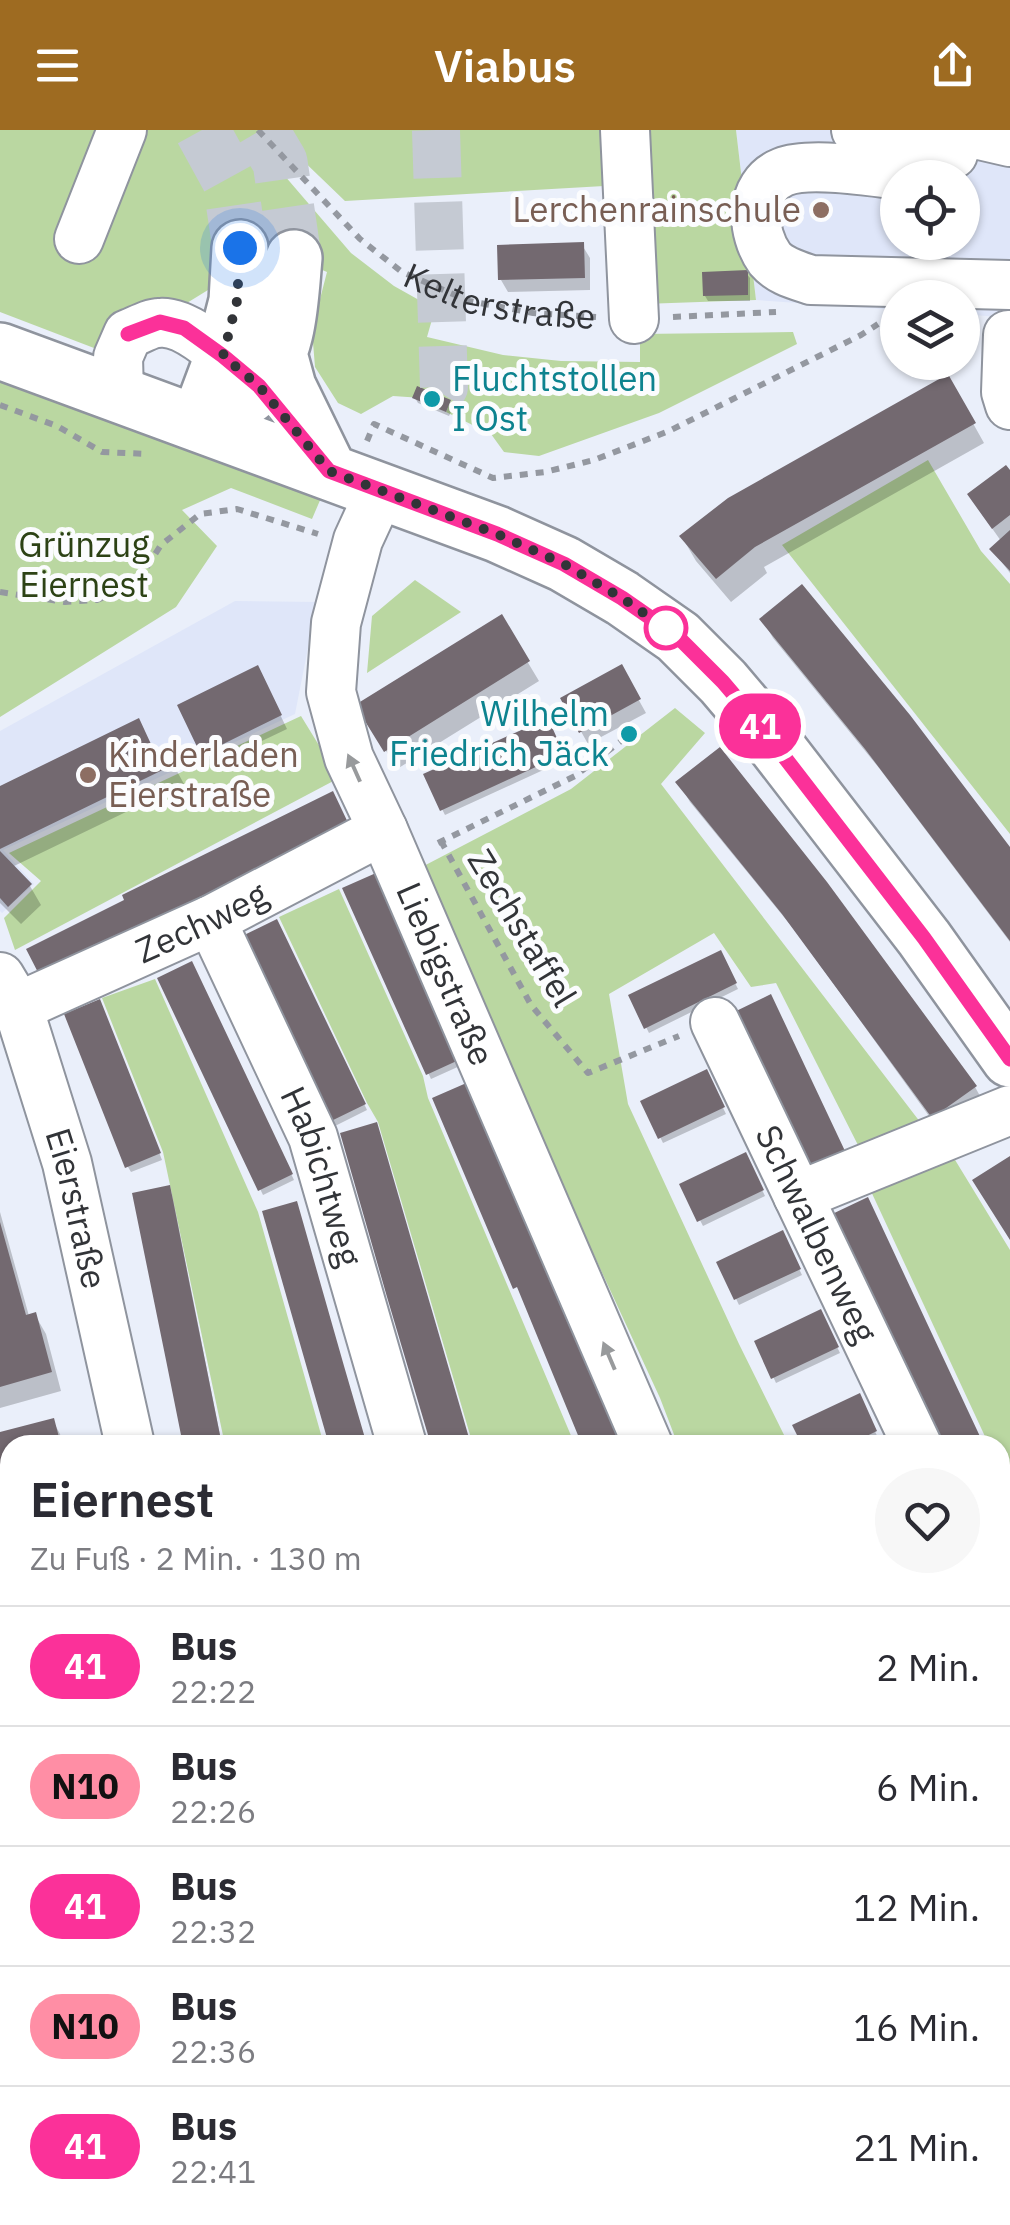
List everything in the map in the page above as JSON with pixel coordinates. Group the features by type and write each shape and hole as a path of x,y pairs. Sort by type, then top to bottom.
{"main road":[{"path":"240,248 237,301 254,365 288,387 329,471"},
{"path":"198,424 254,365 290,308 294,258"},
{"path":"0,351 497,534 564,564 678,637 762,728 924,938 1010,1059"}],"street":[{"path":"79,240 122,130"},
{"path":"625,130 634,319"},
{"path":"856,130 911,160"},
{"path":"943,160 953,154 958,130 1010,142"},
{"path":"880,168 809,166 780,172 764,188 756,205 756,227 772,261 811,280 1010,285"},
{"path":"120,394 118,357 128,334 160,322 184,328 254,365"},
{"path":"1009,335 1006,392 1010,404"},
{"name":"Liebigstraße","path":"380,490 358,540 336,623 331,692 349,758 644,1435"},
{"name":"Zechweg","path":"9,992 211,920 390,847"},
{"name":"Habichtweg","path":"211,920 313,1137 399,1435"},
{"name":"Eierstraße","path":"9,992 67,1163 128,1435"},
{"name":"Schwalbenweg","path":"716,1022 911,1435"},
{"path":"798,1196 1010,1110"}],"path":[{"name":"Kelterstraße","path":"258,130 360,239 402,272 469,300 533,313 634,319 710,316"},
{"path":"493,478 546,472 594,460 669,431 880,323"},
{"path":"0,592 65,602 98,600 136,584 162,545 200,514 237,509 308,533 358,540"},
{"path":"390,847 441,841 574,776 629,736"},
{"name":"Zechstaffel","path":"441,841 531,1005 588,1073 716,1022"}],"shaded area":[{"name":"Lerchenrainschule","path":"736,130 1010,130 1010,318 980,315 980,280 880,280 880,309 756,300"},
{"path":"235,601 317,602 295,714 3,850 34,884 2,913 0,731"}],"green space":[{"path":"0,130 736,130 756,300 615,305 604,186 345,201 293,151 284,175 351,253 394,286 435,309 427,337 503,355 561,361 640,362 640,334 793,332 797,344 659,413 539,456 504,452 491,434 446,412 451,400 393,396 361,414 338,403 315,367 312,330 327,272 274,254 217,250 208,290 94,348 0,312"},
{"name":"Grünzug Eiernest","path":"0,379 321,498 312,519 231,488 182,510 217,546 176,607 0,717"},
{"path":"928,460 981,551 1010,584 1010,834 782,545"},
{"path":"415,580 461,612 367,673 372,616"},
{"path":"675,708 705,733 661,784 927,1131 863,1155 776,983 751,987 714,933 609,994 628,1104 784,1435 674,1435 416,870 571,789"},
{"path":"301,716 339,778 15,950 4,918 41,881 9,853"},
{"path":"339,889 423,1076 428,1098 571,1435 470,1435 378,1122 279,917"},
{"path":"155,979 258,1212 321,1435 223,1435 163,1152 102,998"},
{"path":"949,1150 1010,1250 1010,1435 984,1435 869,1187"}],"building":[{"path":"584,242 585,278 498,280 497,245"},
{"path":"748,270 748,295 703,296 702,272"},
{"path":"937,380 951,380 976,423 755,547 716,579 679,536 728,498"},
{"name":"Fluchtstollen I Ost","path":"417,386 451,400 446,412 412,398"},
{"path":"1006,465 1010,470 1010,515 992,529 967,494"},
{"path":"1010,530 1010,571 989,549"},
{"path":"802,584 910,715 1010,847 1010,941 865,749 759,619"},
{"path":"502,614 530,661 384,752 355,705"},
{"path":"622,664 641,699 579,733 560,698"},
{"path":"258,665 282,715 201,755 177,705"},
{"name":"Kinderladen Eierstraße","path":"139,718 156,755 168,750 175,764 0,849 0,786"},
{"path":"548,718 564,754 440,811 423,774"},
{"path":"720,747 827,882 977,1086 932,1118 782,914 675,782"},
{"path":"333,791 351,829 45,986 26,949 124,900 122,895"},
{"name":"Kinderladen Eierstraße","path":"0,851 32,884 8,907 0,898"},
{"path":"376,873 461,1059 426,1075 342,888"},
{"path":"277,919 366,1104 327,1123 238,938"},
{"path":"721,950 737,983 644,1029 628,995"},
{"path":"192,961 293,1174 258,1191 157,978"},
{"path":"771,994 845,1151 804,1171 730,1014"},
{"path":"100,999 161,1153 125,1168 64,1014"},
{"path":"707,1069 725,1107 658,1139 640,1101"},
{"path":"471,1081 623,1435 578,1435 432,1098"},
{"path":"377,1122 468,1435 428,1435 340,1133"},
{"path":"746,1152 764,1190 697,1222 679,1184"},
{"path":"1010,1156 1010,1240 972,1180"},
{"path":"170,1185 220,1435 181,1435 132,1193"},
{"path":"868,1197 979,1435 931,1435 828,1216"},
{"path":"297,1201 364,1435 326,1435 262,1211"},
{"path":"0,1222 26,1315 36,1312 52,1372 0,1387"},
{"path":"783,1230 801,1269 734,1300 716,1262"},
{"path":"821,1309 839,1347 771,1379 754,1341"},
{"path":"860,1393 877,1431 869,1435 797,1435 792,1425"},
{"path":"54,1418 58,1435 0,1435"}],"tunnel":[{"path":"202,130 230,181 240,248"},
{"path":"261,130 280,162 294,258"},
{"path":"436,130 444,387 439,395"}],"bus line":[{"name":"41","path":"128,334 160,322 184,328 259,386 329,471 497,534 564,564 678,637 762,728 924,938 1010,1059"}],"place":[{"name":"Lerchenrainschule","path":"821,210"},
{"name":"Fluchtstollen I Ost","path":"432,399"},
{"name":"Wilhelm Friedrich Jäck","path":"629,734"},
{"name":"Kinderladen Eierstraße","path":"88,775"}],"route":[{"path":"240,248 237,301 223,356 259,386 329,471 497,534 564,564 678,637 666,628"}]}
